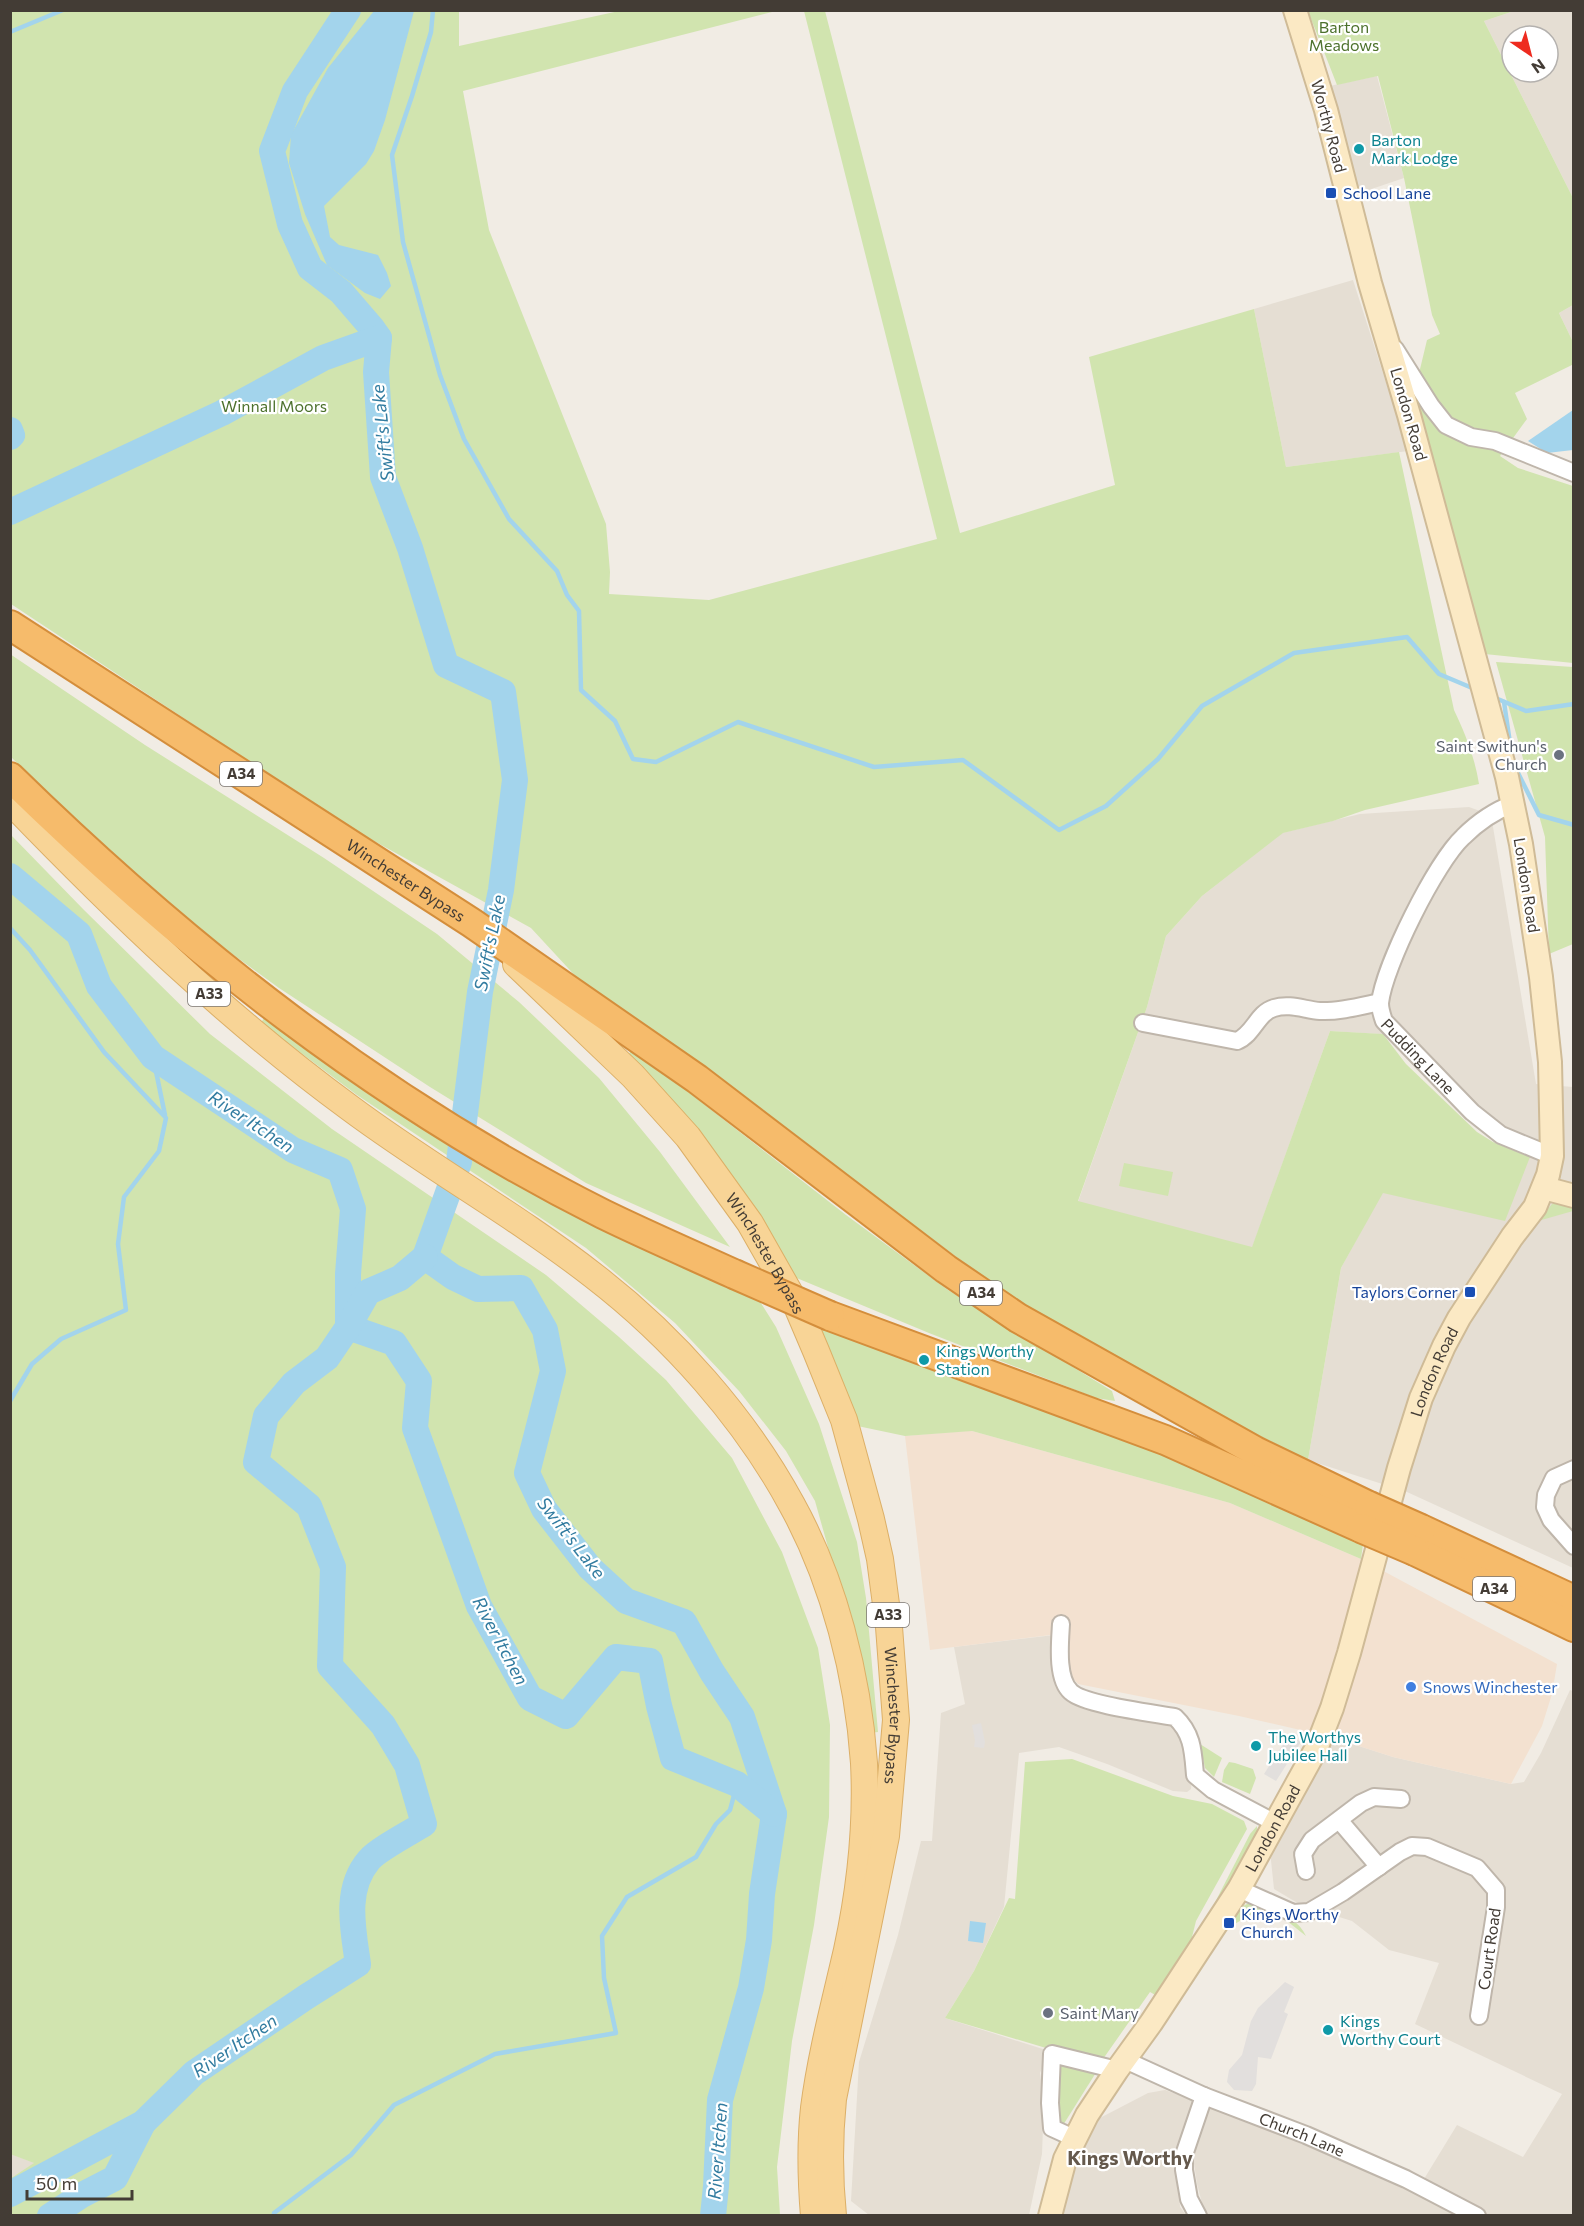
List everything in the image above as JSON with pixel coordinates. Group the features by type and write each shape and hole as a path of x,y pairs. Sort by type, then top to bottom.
{"highway":[{"name":"Winchester Bypass","path":"10,626 472,923 555,990"},
{"name":"A34","path":"10,777 124,885 227,972 292,1022 430,1116 602,1214 830,1316 1165,1440 1574,1600"},
{"name":"A34","path":"555,990 697,1079 946,1269 1018,1318 1255,1450 1365,1517"},
{"name":"A34","path":"1418,1540 1574,1628"}],"main road":[{"name":"Worthy Road","path":"1295,10 1326,110 1370,283 1390,345"},
{"name":"London Road","path":"1050,2216 1065,2159 1074,2138 1239,1889 1316,1749 1332,1708 1349,1653 1399,1468 1421,1398 1459,1318 1512,1237 1535,1207 1544,1188 1552,1156 1550,1062 1542,987 1521,844 1475,653 1390,345"},
{"name":"Winchester Bypass","path":"10,801 178,966 281,1056 349,1108 484,1199 618,1294 683,1356 709,1386 761,1455 794,1509 825,1580 835,1611 856,1694 864,1765 863,1828 858,1890 822,2054 814,2111 811,2178 814,2216"},
{"name":"Winchester Bypass","path":"555,990 688,1137 750,1223 796,1304 816,1351 843,1420 871,1519 880,1559 889,1627 896,1720 886,1836 833,2099 830,2134 830,2186 833,2216"},
{"path":"1544,1188 1574,1196"}],"street":[{"path":"1390,345 1396,350 1431,406 1446,425 1471,437 1495,441 1574,473"},
{"name":"Pudding Lane","path":"1513,804 1500,809 1461,838 1436,874 1394,956 1380,1002 1384,1021 1472,1112 1501,1136 1552,1156"},
{"path":"1143,1023 1237,1041 1245,1038 1263,1013 1275,1007 1291,1006 1322,1011 1380,1002"},
{"path":"1574,1469 1554,1478 1546,1495 1545,1507 1551,1520 1574,1546"},
{"path":"1061,1624 1060,1665 1070,1692 1081,1698 1101,1703 1175,1718 1184,1725 1191,1738 1195,1775 1213,1790 1275,1822"},
{"path":"1306,1871 1303,1854 1312,1840 1361,1803 1374,1797 1401,1799"},
{"path":"1339,1820 1379,1867"},
{"name":"Court Road","path":"1239,1889 1293,1913 1309,1912 1412,1846 1427,1847 1477,1868 1496,1890 1496,1907 1479,2016"},
{"name":"Church Lane","path":"1074,2138 1052,2128 1050,2092 1052,2054 1121,2065 1204,2096 1326,2144 1406,2179 1478,2216"},
{"path":"1198,2216 1189,2199 1184,2154 1204,2096"}],"shaded area":[{"path":"1514,11 1573,11 1573,198 1516,84 1560,84 1560,24 1500,24 1500,53 1484,21"},
{"path":"1377,76 1404,178 1348,197 1320,88"},
{"path":"1353,280 1408,451 1286,467 1254,309"},
{"path":"1573,305 1573,342 1559,313"},
{"path":"1469,807 1491,815 1536,1084 1573,1087 1573,1568 1407,1492 1308,1460 1341,1268 1382,1193 1529,1157 1463,1104 1397,1035 1330,1031 1252,1248 1078,1202 1147,1007 1166,936 1202,896 1282,833 1360,814"},
{"path":"972,1431 1230,1503 1361,1559 1557,1664 1552,1694 1542,1726 1511,1784 1393,1757 1331,1737 1078,1684 1068,1673 1067,1633 930,1650 905,1436"},
{"path":"1054,1635 1067,1699 1172,1722 1186,1737 1192,1777 1191,1789 1187,1792 1173,1791 1059,1747 1019,1753 1004,1907 974,1971 945,2018 1049,2051 1040,2073 1044,2099 1042,2154 1029,2215 869,2215 851,2201 859,2062 898,1935 921,1841 932,1841 941,1713 965,1704 954,1647"},
{"path":"1570,1690 1573,1691 1573,2215 1488,2215 1424,2179 1457,2125 1523,2157 1562,2094 1415,2024 1439,1963 1389,1950 1352,1921 1301,1905 1274,1889 1270,1851 1331,1737 1393,1757 1511,1784 1524,1782 1541,1753"},
{"path":"981,1723 984,1748 974,1747 972,1725"},
{"path":"1289,1735 1301,1742 1276,1781 1264,1774"},
{"path":"1285,1982 1294,1987 1284,2012 1288,2014 1271,2059 1258,2057 1256,2084 1252,2091 1234,2090 1227,2082 1229,2070 1242,2055 1251,2021 1258,2008"},
{"path":"1165,2090 1196,2101 1177,2162 1180,2207 1186,2215 1062,2216 1078,2152 1098,2119 1148,2093"},
{"path":"1208,2106 1340,2157 1466,2215 1205,2215 1193,2157"},
{"path":"11,2154 35,2163 11,2178"}],"green space":[{"name":"Winnall Moors","path":"10,11 459,11 459,46 619,11 776,11 463,91 489,230 606,524 610,572 609,594 709,600 937,539 804,11 825,11 960,533 1115,485 1089,357 1254,309 1286,467 1399,452 1454,710 1469,746 1479,784 1365,810 1333,821 1283,833 1202,896 1166,936 1147,1007 1078,1201 1252,1247 1330,1031 1383,1034 1406,1064 1477,1132 1493,1142 1530,1157 1505,1221 1383,1193 1341,1268 1308,1460 1074,1343 580,981 531,928 347,826 11,604"},
{"name":"Barton Meadows","path":"1308,11 1514,11 1484,21 1500,53 1500,84 1516,84 1573,198 1573,305 1559,313 1573,342 1574,364 1515,393 1527,419 1500,456 1518,468 1573,486 1573,663 1475,653 1409,415 1427,340 1440,334 1432,315 1404,178 1378,76 1337,85"},
{"path":"10,654 145,745 324,858 437,934 519,1002 599,1078 660,1152 730,1247 586,1183 430,1087 279,988 147,892 11,757"},
{"path":"1496,662 1573,667 1573,944 1549,954 1545,837"},
{"path":"11,835 210,1034 332,1129 546,1275 666,1380 732,1458 782,1552 818,1648 830,1725 829,1817 814,1925 792,2041 777,2167 780,2215 11,2215 11,2178 34,2163 10,2154"},
{"path":"265,1016 481,1166 639,1245 759,1300 776,1327 819,1424 857,1542 866,1598 878,1732 870,1733 855,1643 815,1501 786,1451 739,1391 675,1323 586,1248 357,1095 261,1023"},
{"path":"632,1048 846,1215 948,1290 1112,1391 1115,1401 1096,1398 929,1333 787,1274 627,1058"},
{"path":"1124,1163 1173,1172 1168,1196 1119,1186"},
{"path":"1573,1202 1573,1211 1538,1221 1552,1204"},
{"path":"807,1320 1182,1456 1363,1544 1361,1559 1230,1503 972,1431 905,1436 848,1424"},
{"path":"1200,1744 1222,1758 1214,1777 1205,1768"},
{"path":"1072,1759 1173,1796 1212,1804 1244,1821 1247,1829 1196,1921 1190,1945 1157,1996 1150,1992 1103,2059 1046,2048 945,2018 974,1971 1009,1898 1015,1899 1025,1762"},
{"path":"1229,1762 1253,1769 1256,1778 1250,1794 1222,1782 1224,1770"},
{"path":"1257,1826 1257,1842 1206,1920 1250,1834"},
{"path":"1247,1904 1264,1906 1281,1912 1296,1923 1306,1936 1287,1921 1262,1908 1233,1925 1232,1921 1239,1908"},
{"path":"1057,2063 1097,2071 1060,2130 1050,2103"}],"water":[{"path":"374,11 414,11 385,120 374,151 366,164 324,206 330,237 339,245 378,255 391,286 380,299 365,293 327,265 305,214 289,163 291,135 328,68"},
{"path":"1573,410 1573,450 1547,453 1528,441"},
{"path":"970,1921 986,1923 983,1943 968,1941"}],"waterway":[{"path":"10,32 63,10"},
{"name":"River Itchen","path":"348,10 295,91 272,151 290,224 310,268 341,292 379,338"},
{"path":"433,10 431,32 392,155 403,242 440,375 464,439 509,519 557,571 567,595 579,611 581,690 615,721 633,759 656,762 738,722 874,767 963,760 1059,830 1106,806 1158,759 1202,706 1294,653 1407,637 1439,674 1477,690"},
{"name":"Swift's Lake","path":"10,512 222,413 323,358 379,338 376,372 383,477 410,548 446,665 503,692 515,780 501,890 480,992 459,1162 425,1257 453,1277 478,1289 521,1288 545,1330 553,1371 527,1473 544,1509 590,1568 626,1601 684,1622 712,1672 742,1717 774,1814 751,1988 720,2100 713,2216"},
{"name":"Swift's Lake","path":"10,430 12,435 10,437"},
{"path":"1493,697 1526,711 1574,704"},
{"path":"1504,702 1511,750"},
{"path":"1516,769 1539,815 1574,825"},
{"name":"River Itchen","path":"10,876 79,934 99,986 153,1057 293,1150 340,1170 353,1209 348,1274 348,1324"},
{"path":"10,928 30,950 104,1052 166,1118 159,1151 124,1197 118,1244 126,1310 61,1339 32,1364 10,1401"},
{"name":"River Itchen","path":"153,1057 165,1115"},
{"name":"River Itchen","path":"10,2194 143,2123 194,2073 358,1964 352,1910 353,1896 361,1871 379,1851 424,1824 407,1765 383,1725 330,1666 333,1567 309,1506 256,1462 266,1416 294,1383 327,1358 368,1292 400,1278 425,1257"},
{"name":"River Itchen","path":"348,1327 394,1343 419,1381 415,1428 479,1606 530,1698 566,1716 616,1657 650,1661 673,1758 737,1784 774,1814"},
{"path":"274,2216 274,2213 351,2155 394,2105 495,2054 616,2033 604,1978 602,1936 627,1897 696,1857 716,1824 730,1810 737,1784"},
{"name":"River Itchen","path":"50,2216 82,2195 115,2178 143,2123"}],"place":[{"name":"Barton Mark Lodge","path":"1359,149"},
{"name":"School Lane","path":"1331,193"},
{"name":"Saint Swithun's Church","path":"1559,755"},
{"name":"Taylors Corner","path":"1470,1292"},
{"name":"Kings Worthy Station","path":"924,1360"},
{"name":"Snows Winchester","path":"1411,1687"},
{"name":"The Worthys Jubilee Hall","path":"1256,1746"},
{"name":"Kings Worthy Church","path":"1229,1923"},
{"name":"Saint Mary","path":"1048,2013"},
{"name":"Kings Worthy Court","path":"1328,2030"}],"district":[{"name":"Kings Worthy","path":"1130,2158"}]}
